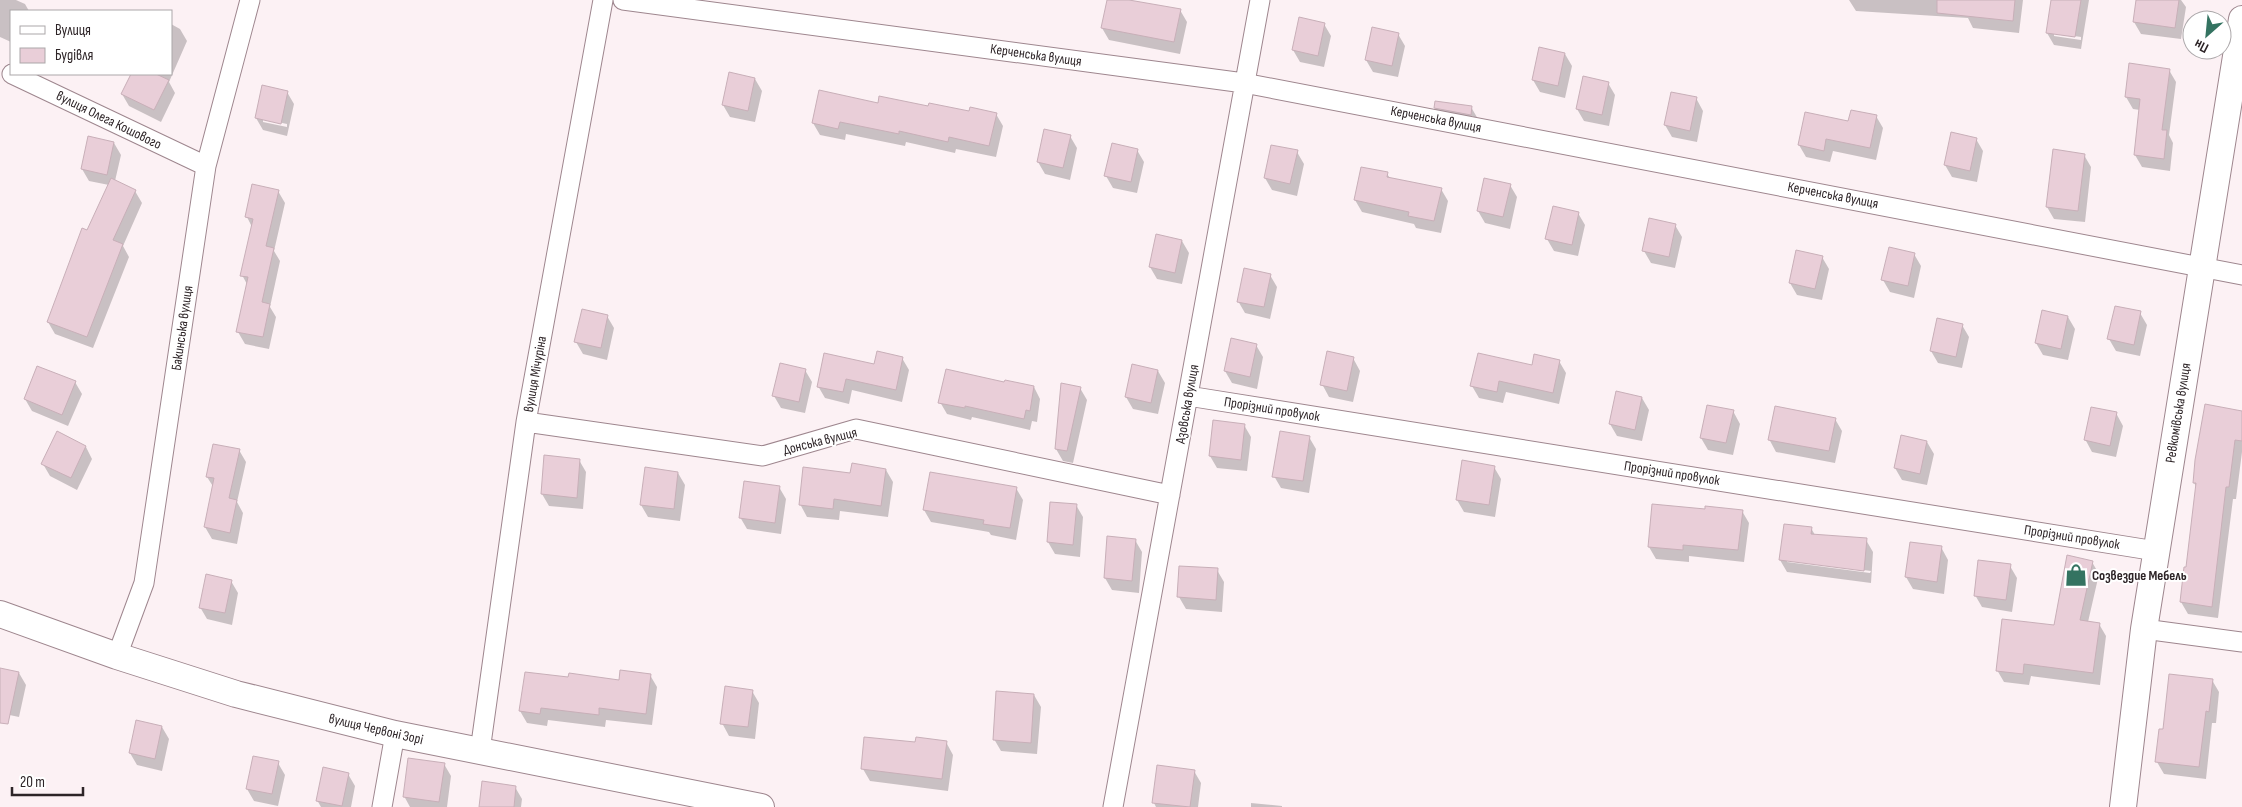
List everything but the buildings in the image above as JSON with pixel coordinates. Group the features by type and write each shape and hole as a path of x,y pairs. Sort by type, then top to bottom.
{"street":[{"name":"Бакинська вулиця","path":"117,656 144,584 206,166 250,0"},
{"name":"вулиця Мічуріна","path":"480,751 526,422 603,0"},
{"name":"Керченська вулиця","path":"623,0 1244,83 2242,275"},
{"name":"Азовська вулиця","path":"1112,807 1260,0"},
{"name":"Ревкомівська вулиця","path":"2123,807 2144,628 2242,19"},
{"name":"вулиця Олега Кошового","path":"14,75 206,166"},
{"name":"Прорізний провулок","path":"1188,396 2156,551"},
{"name":"Донська вулиця","path":"526,422 763,456 856,429 1170,495"},
{"name":"вулиця Червоні Зорі","path":"0,614 117,656 236,694 395,734 761,807"},
{"path":"2144,628 2242,642"},
{"path":"382,807 395,734"}],"place":[{"name":"Созвездие Мебель","path":"2076,575"}]}
